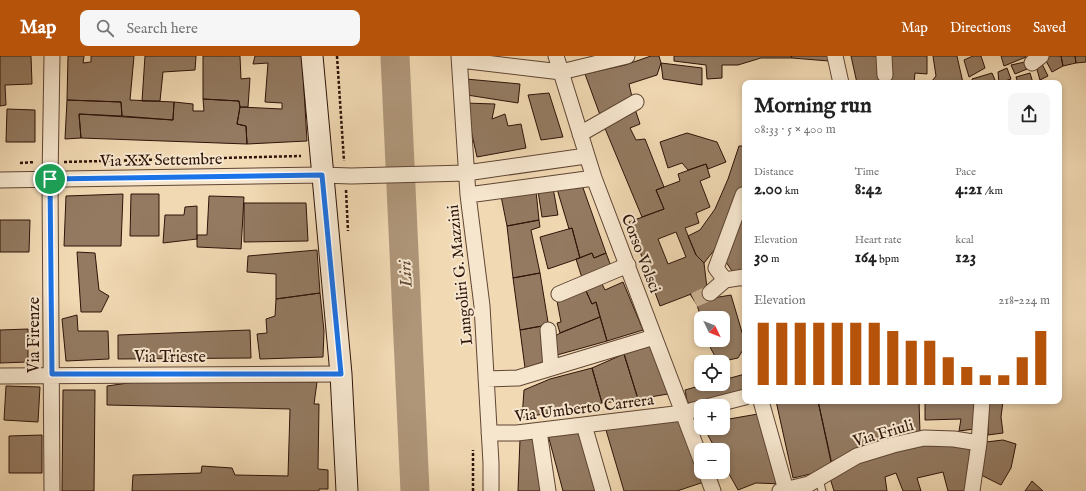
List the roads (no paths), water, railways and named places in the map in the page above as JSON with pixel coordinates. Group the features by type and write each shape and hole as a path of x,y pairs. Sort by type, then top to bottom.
{"main road":[{"path":"312,56 341,374 347,491"}],"street":[{"name":"Via Firenze","path":"52,56 50,179 52,491"},
{"name":"Corso Volsci","path":"556,56 586,156 694,443"},
{"path":"459,58 561,72 627,56"},
{"path":"835,56 839,80"},
{"path":"884,56 885,75"},
{"path":"1032,56 1032,63 1041,56"},
{"name":"Lungoliri G. Mazzini","path":"459,58 468,195 482,306 492,491"},
{"path":"580,134 636,102"},
{"name":"Via XX Settembre","path":"0,180 322,175 351,176 466,173 586,156"},
{"path":"468,195 594,178"},
{"path":"725,280 716,268 742,198"},
{"path":"559,294 628,265"},
{"path":"710,293 725,280 742,277"},
{"path":"548,330 551,368"},
{"path":"486,379 518,378 654,337"},
{"name":"Via Trieste","path":"0,376 52,374 341,374"},
{"path":"730,401 742,398"},
{"path":"762,404 783,491"},
{"path":"972,491 982,404"},
{"name":"Via Umberto Carrera","path":"490,433 539,431 683,413 694,410"},
{"path":"584,425 603,491"},
{"path":"539,431 548,491"},
{"name":"Via Friuli","path":"783,491 809,484 820,485 857,456 893,445 924,438 978,443"},
{"path":"709,479 713,491"}],"waterway":[{"name":"Liri","path":"395,56 415,491"}],"tunnel":[{"path":"694,300 710,293"}]}
